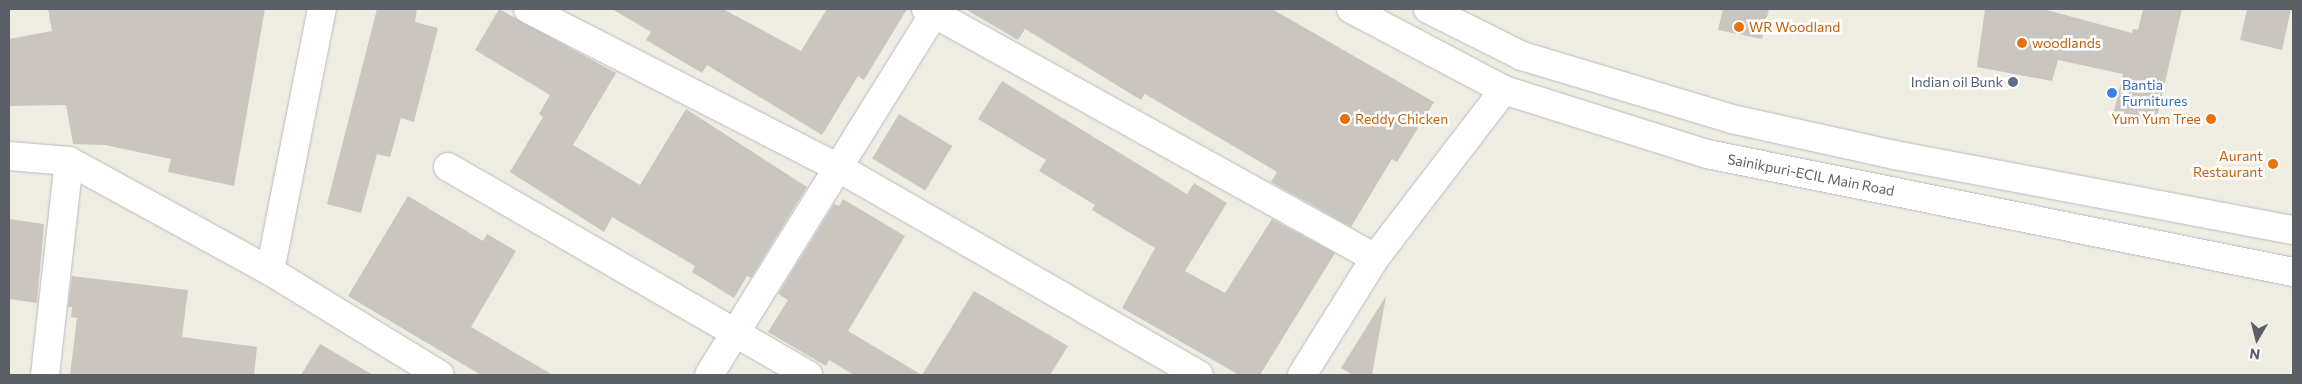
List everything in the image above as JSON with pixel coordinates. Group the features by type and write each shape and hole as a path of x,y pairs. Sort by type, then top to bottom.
{"street":[{"path":"270,271 322,9"},
{"path":"528,9 839,168 1199,375"},
{"name":"Sainikpuri-ECIL Main Road","path":"1351,9 1504,90 1707,154 2293,272"},
{"path":"1428,9 1522,56 1732,119 1896,156 2293,230"},
{"path":"709,375 839,168 932,10 1376,258"},
{"path":"1302,375 1376,258 1504,90"},
{"path":"9,156 69,161 270,271 440,375"},
{"path":"45,375 69,161"},
{"path":"448,167 808,375"}],"building":[{"path":"48,9 265,9 234,186 168,172 171,159 105,145 73,144 66,105 9,106 9,39 52,31"},
{"path":"377,9 417,9 415,22 438,28 414,122 401,118 390,157 377,154 361,213 327,204"},
{"path":"499,9 616,73 573,145 640,185 686,109 807,187 751,278 747,276 734,298 692,272 695,266 612,217 604,232 510,172 543,117 539,114 550,95 475,50"},
{"path":"612,9 723,9 801,51 827,9 907,9 864,80 858,76 822,135 707,65 702,73 646,40 651,32"},
{"path":"965,9 1272,9 1434,102 1397,162 1392,159 1351,227 1271,182 1277,172 1145,94 1141,100 1025,29 1018,40"},
{"path":"1723,9 1769,9 1762,39 1718,30"},
{"path":"1985,9 2043,9 2132,33 2133,29 2138,30 2143,9 2182,9 2156,121 2114,111 2123,74 2058,60 2052,81 1977,67"},
{"path":"2247,9 2291,9 2282,50 2240,40"},
{"path":"1002,81 1187,194 1194,183 1227,203 1185,271 1225,293 1272,219 1335,253 1260,375 1239,375 1122,308 1155,248 1092,210 1095,205 1039,171 1046,160 978,119"},
{"path":"899,114 952,146 925,191 872,159"},
{"path":"408,196 483,241 487,234 516,251 471,327 553,375 481,375 348,296"},
{"path":"843,199 905,236 848,331 922,375 854,375 829,360 826,366 768,332 788,300 778,294 834,204 839,206"},
{"path":"9,219 44,224 37,303 9,299"},
{"path":"72,276 188,290 182,337 257,347 254,375 70,375 77,318 71,317 72,307 68,307"},
{"path":"974,291 1068,346 1050,375 922,375"},
{"path":"1386,296 1372,375 1353,375 1341,368"},
{"path":"320,344 373,375 301,375"}],"place":[{"name":"WR Woodland","path":"1739,27"},
{"name":"woodlands","path":"2022,43"},
{"name":"Indian oil Bunk","path":"2013,82"},
{"name":"Bantia Furnitures","path":"2112,93"},
{"name":"Reddy Chicken","path":"1345,119"},
{"name":"Yum Yum Tree","path":"2211,119"},
{"name":"Aurant Restaurant","path":"2273,164"}]}
